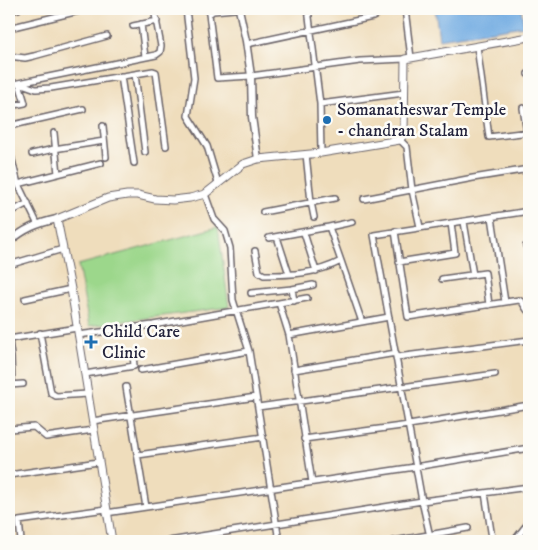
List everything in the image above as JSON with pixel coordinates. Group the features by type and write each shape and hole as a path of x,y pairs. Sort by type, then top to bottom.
{"main road":[{"path":"112,541 71,289 57,219 108,198 138,194 155,199 173,200 205,194 243,164 258,159 321,153 400,140 404,133 404,93 408,59 529,37"}],"street":[{"path":"9,11 18,9"},
{"path":"9,28 87,9"},
{"path":"9,73 10,85 156,54 160,52 161,46 154,9"},
{"path":"186,9 194,78 188,116 207,146 218,183"},
{"path":"234,9 213,11 210,14 217,78 251,76 360,61 408,59 405,9"},
{"path":"239,9 251,76 252,117 258,159"},
{"path":"308,9 320,104 321,153"},
{"path":"246,44 373,17 375,16 374,9"},
{"path":"133,26 157,21"},
{"path":"141,24 146,57"},
{"path":"9,56 25,58 107,36"},
{"path":"476,46 489,137 528,132 523,108"},
{"path":"19,83 36,89 153,71 158,74 166,146"},
{"path":"135,74 145,152"},
{"path":"121,76 134,163"},
{"path":"9,106 25,103 19,83"},
{"path":"320,104 404,93"},
{"path":"9,126 83,109"},
{"path":"103,126 106,157"},
{"path":"54,133 54,149 58,174"},
{"path":"400,140 407,148 412,190 420,227"},
{"path":"32,154 104,141"},
{"path":"9,148 12,170 37,224"},
{"path":"306,154 310,202 314,217"},
{"path":"18,184 100,163"},
{"path":"364,199 473,178 529,170"},
{"path":"205,194 214,219 225,231 230,248 233,300 249,351 279,541"},
{"path":"263,212 335,198"},
{"path":"9,213 28,203"},
{"path":"430,538 415,467 374,235 529,212"},
{"path":"492,217 505,302"},
{"path":"9,242 37,224 57,219"},
{"path":"269,238 304,233 352,222"},
{"path":"464,222 473,275"},
{"path":"399,262 455,253 451,223"},
{"path":"328,227 362,322"},
{"path":"395,231 408,317 519,300 529,310"},
{"path":"304,233 316,272"},
{"path":"277,237 289,274"},
{"path":"12,264 63,249"},
{"path":"255,251 259,270 262,274 316,272 341,262"},
{"path":"442,279 485,273 489,305"},
{"path":"251,293 292,290 313,285"},
{"path":"25,299 71,289"},
{"path":"292,290 294,301"},
{"path":"23,384 11,385 9,339 40,333 77,331 235,311 307,298"},
{"path":"279,303 289,334 312,482"},
{"path":"289,334 389,317"},
{"path":"40,333 51,393 56,396 88,394"},
{"path":"294,370 396,355 529,340"},
{"path":"141,370 249,351"},
{"path":"84,374 134,366 133,354"},
{"path":"258,407 495,374"},
{"path":"126,387 146,507"},
{"path":"92,421 256,397"},
{"path":"304,439 409,425 529,405"},
{"path":"9,430 34,427 46,436 93,430"},
{"path":"138,455 263,437"},
{"path":"21,541 19,521 146,507 529,448"},
{"path":"9,475 98,462"},
{"path":"169,541 422,501 529,487"},
{"path":"485,493 492,538"},
{"path":"518,540 529,522"},
{"path":"394,541 430,538 468,528"},
{"path":"518,540 529,539"}],"green space":[{"path":"218,227 229,307 89,326 78,265"}],"water":[{"path":"435,9 521,9 524,26 439,39"}],"place":[{"name":"Somanatheswar Temple - chandran Stalam","path":"327,120"},
{"name":"Child Care Clinic","path":"91,342"}]}
